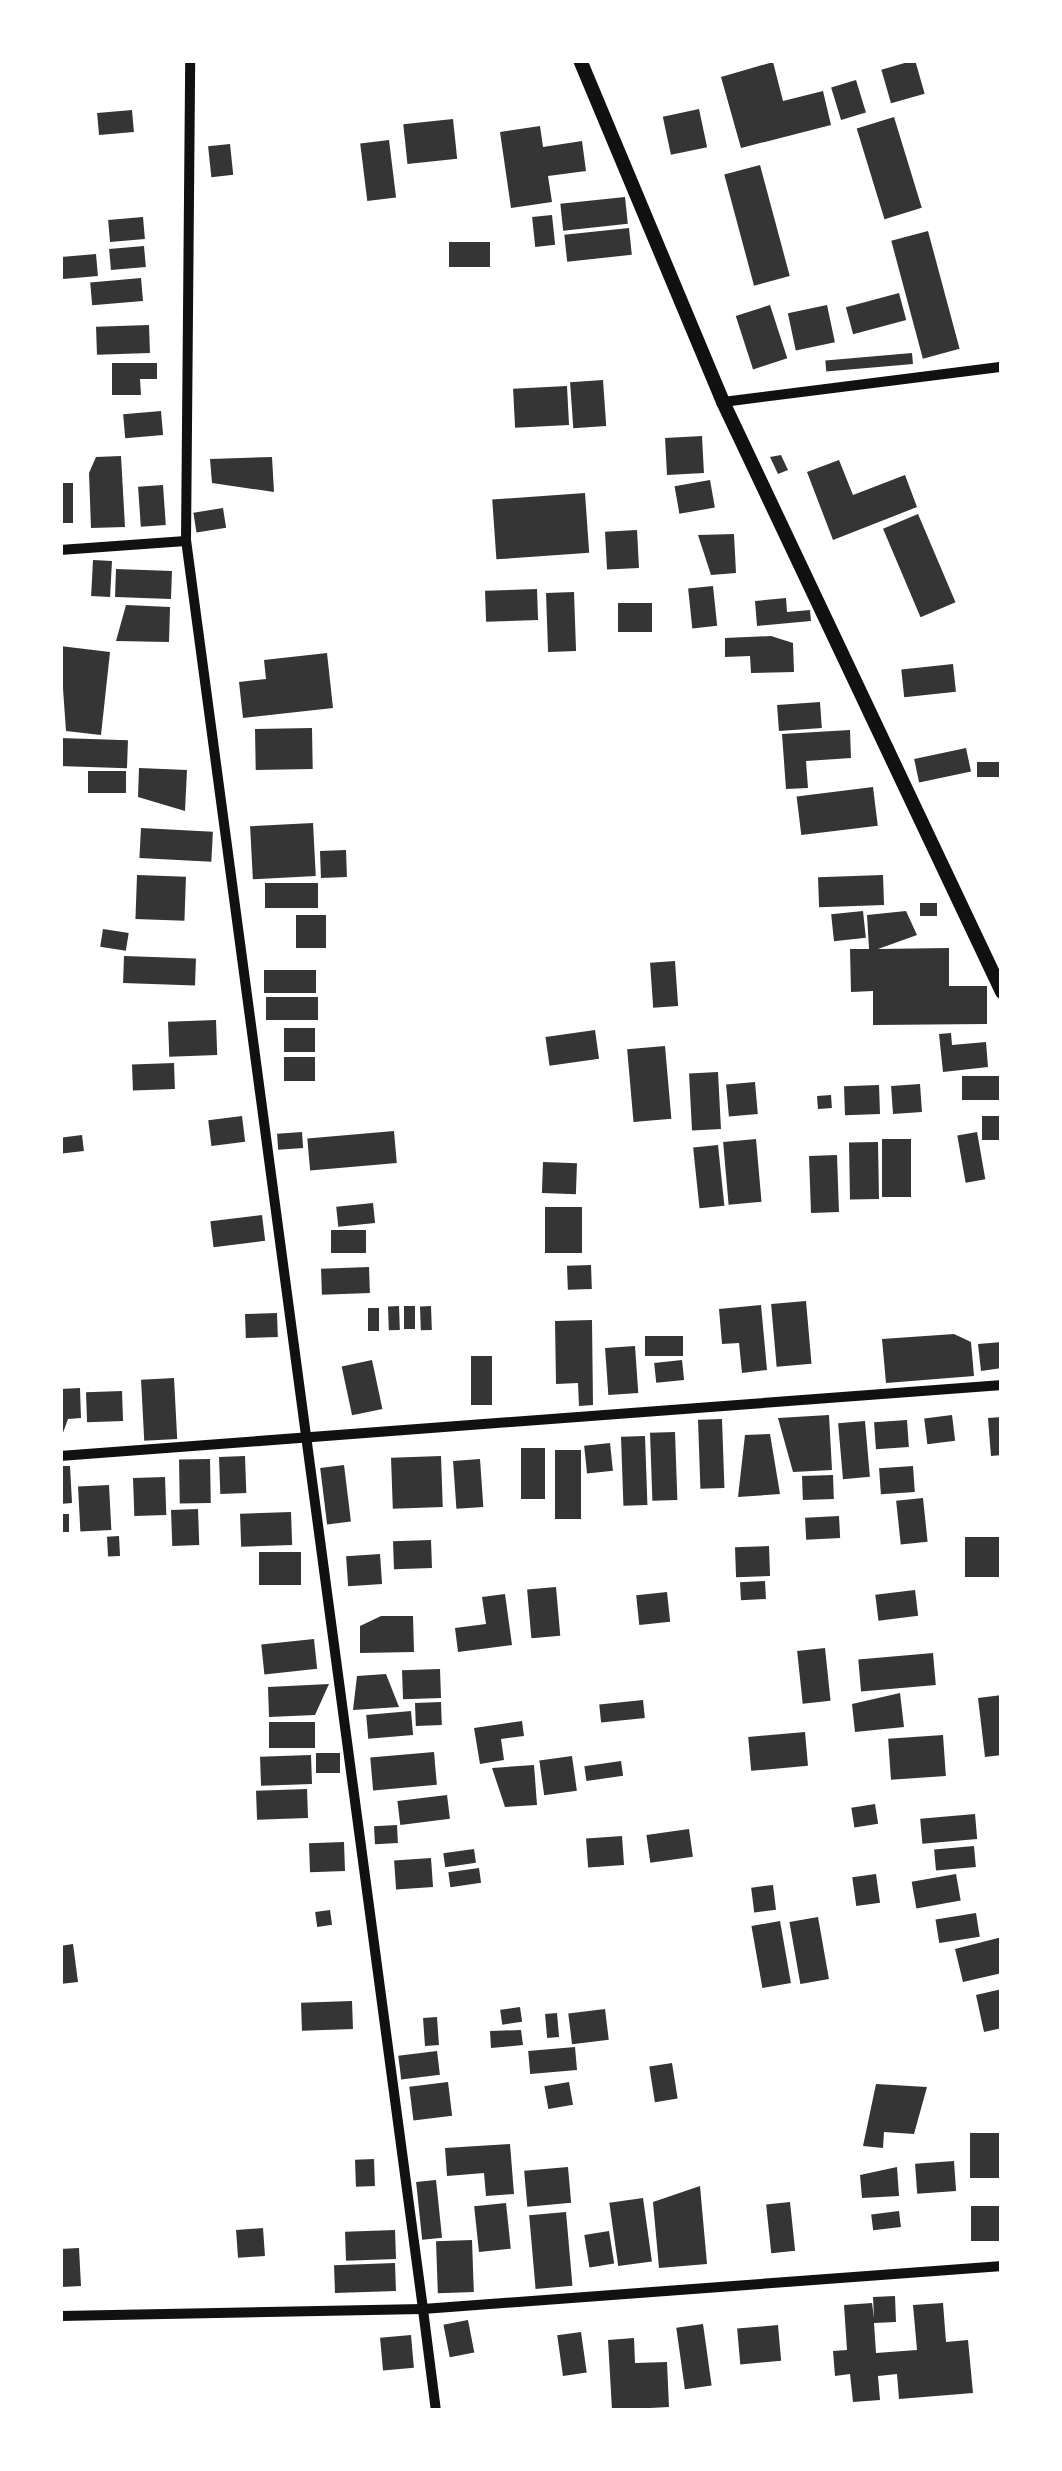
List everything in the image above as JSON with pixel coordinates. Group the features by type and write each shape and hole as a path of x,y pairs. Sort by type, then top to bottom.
{"street":[{"path":"190,60 186,541 436,2411"},
{"path":"580,60 723,402 1002,992"},
{"path":"723,402 1002,367"},
{"path":"60,550 186,541"},
{"path":"60,1456 1002,1385"},
{"path":"60,2316 423,2309 1002,2266"}],"building":[{"path":"915,60 925,94 891,103 881,70"},
{"path":"773,62 783,101 823,91 831,125 741,148 721,77"},
{"path":"856,80 866,113 841,120 831,88"},
{"path":"699,109 707,147 671,155 663,117"},
{"path":"132,110 134,132 99,135 97,113"},
{"path":"894,117 922,208 884,219 857,128"},
{"path":"453,119 457,159 407,164 403,124"},
{"path":"540,126 543,147 582,141 586,171 548,176 552,202 511,208 500,132"},
{"path":"389,140 396,198 367,201 360,144"},
{"path":"230,144 233,175 211,177 208,146"},
{"path":"760,165 790,276 754,286 724,175"},
{"path":"625,197 628,224 563,231 560,204"},
{"path":"552,215 555,245 535,247 532,217"},
{"path":"143,217 145,239 110,242 108,220"},
{"path":"629,228 632,255 567,262 564,235"},
{"path":"928,231 960,349 923,359 891,241"},
{"path":"449,242 490,242 490,267 449,267"},
{"path":"144,246 146,267 111,270 109,249"},
{"path":"96,254 98,276 63,279 61,257"},
{"path":"141,278 143,301 92,305 90,282"},
{"path":"899,293 906,320 853,334 846,307"},
{"path":"770,305 787,358 753,369 736,316"},
{"path":"827,305 835,342 796,350 788,313"},
{"path":"149,325 150,353 97,355 96,327"},
{"path":"912,353 913,364 826,372 825,361"},
{"path":"112,363 157,363 157,379 140,379 141,395 112,395"},
{"path":"603,380 606,426 573,428 570,382"},
{"path":"567,386 569,425 515,428 513,389"},
{"path":"161,411 163,435 125,438 123,414"},
{"path":"702,436 704,473 667,475 665,438"},
{"path":"781,455 788,470 778,474 770,457"},
{"path":"121,456 125,527 91,528 89,473 96,457"},
{"path":"272,457 274,492 212,483 210,459"},
{"path":"839,460 853,495 905,475 917,507 833,540 807,472"},
{"path":"710,480 715,508 679,514 675,486"},
{"path":"60,483 73,483 73,523 60,523"},
{"path":"163,485 166,525 141,527 138,487"},
{"path":"585,493 589,553 496,559 492,499"},
{"path":"223,508 226,528 196,532 193,513"},
{"path":"918,514 956,602 921,617 883,529"},
{"path":"637,530 639,568 607,570 605,532"},
{"path":"734,534 736,573 711,575 698,535"},
{"path":"93,560 112,561 110,597 91,596"},
{"path":"116,569 172,571 171,599 115,597"},
{"path":"713,586 717,626 692,628 688,589"},
{"path":"537,589 538,620 486,622 485,591"},
{"path":"574,592 576,651 548,652 546,593"},
{"path":"786,598 787,612 810,610 811,621 757,626 755,601"},
{"path":"618,603 652,603 652,632 618,632"},
{"path":"126,605 170,607 169,642 116,641"},
{"path":"771,636 793,643 794,672 751,673 750,656 725,657 725,638"},
{"path":"60,646 110,652 101,735 66,731"},
{"path":"327,653 333,708 243,718 239,682 266,679 264,660"},
{"path":"953,664 956,692 904,697 901,669"},
{"path":"820,702 822,728 779,731 777,705"},
{"path":"312,728 313,769 256,770 255,729"},
{"path":"850,730 851,758 806,761 808,788 786,789 782,734"},
{"path":"60,738 128,740 127,768 60,766"},
{"path":"966,748 971,771 919,782 914,759"},
{"path":"977,762 1002,762 1002,777 977,777"},
{"path":"139,768 187,770 185,811 138,797"},
{"path":"88,771 126,771 126,793 88,793"},
{"path":"873,787 878,826 801,835 797,796"},
{"path":"313,823 316,876 253,879 250,826"},
{"path":"141,828 213,832 211,862 139,858"},
{"path":"346,850 347,877 321,878 320,851"},
{"path":"137,875 186,877 184,921 135,919"},
{"path":"883,875 884,905 819,907 818,877"},
{"path":"265,883 318,883 318,908 265,908"},
{"path":"920,903 937,903 937,916 920,916"},
{"path":"863,911 866,938 834,941 831,914"},
{"path":"906,911 917,935 878,949 949,948 949,986 987,986 987,1024 873,1025 873,991 851,992 850,949 869,949 867,915"},
{"path":"296,915 326,915 326,948 296,948"},
{"path":"103,929 129,933 126,951 100,947"},
{"path":"124,956 196,959 195,985 123,983"},
{"path":"675,961 678,1006 653,1008 650,963"},
{"path":"264,970 316,970 316,993 264,993"},
{"path":"266,997 318,997 318,1020 266,1020"},
{"path":"216,1020 217,1055 169,1057 168,1022"},
{"path":"284,1028 315,1028 315,1052 284,1052"},
{"path":"595,1030 599,1059 550,1066 545,1037"},
{"path":"951,1033 952,1045 986,1042 988,1067 943,1072 939,1034"},
{"path":"665,1046 671,1119 634,1122 627,1049"},
{"path":"284,1057 315,1057 315,1081 284,1081"},
{"path":"174,1063 175,1089 133,1090 132,1064"},
{"path":"718,1072 721,1129 692,1130 689,1074"},
{"path":"962,1076 1002,1076 1002,1100 962,1100"},
{"path":"755,1082 758,1114 729,1116 726,1085"},
{"path":"920,1084 922,1112 893,1114 891,1086"},
{"path":"879,1085 880,1114 845,1115 844,1086"},
{"path":"831,1095 832,1108 818,1109 817,1096"},
{"path":"242,1116 245,1142 211,1146 208,1120"},
{"path":"982,1116 1002,1116 1002,1140 982,1140"},
{"path":"394,1131 397,1163 310,1170 307,1139"},
{"path":"302,1132 303,1148 278,1150 277,1134"},
{"path":"977,1132 985,1179 966,1183 957,1135"},
{"path":"82,1135 84,1151 62,1154 60,1138"},
{"path":"756,1139 761,1202 729,1205 723,1142"},
{"path":"882,1139 911,1139 911,1197 882,1197"},
{"path":"878,1142 879,1199 850,1199 849,1143"},
{"path":"718,1145 724,1206 700,1208 693,1148"},
{"path":"837,1155 839,1212 811,1213 809,1156"},
{"path":"543,1162 577,1163 576,1194 542,1193"},
{"path":"373,1203 375,1223 338,1227 336,1207"},
{"path":"545,1207 582,1207 582,1253 545,1253"},
{"path":"262,1215 265,1241 214,1247 210,1221"},
{"path":"331,1230 366,1230 366,1253 331,1253"},
{"path":"591,1265 592,1289 568,1290 567,1266"},
{"path":"369,1267 370,1293 322,1295 321,1269"},
{"path":"806,1301 811,1364 777,1367 771,1304"},
{"path":"761,1305 767,1370 742,1373 739,1343 722,1344 719,1309"},
{"path":"388,1306 399,1306 400,1330 389,1330"},
{"path":"404,1306 415,1306 415,1329 404,1329"},
{"path":"420,1306 431,1306 432,1330 421,1330"},
{"path":"368,1308 379,1308 379,1331 368,1331"},
{"path":"277,1313 278,1337 246,1338 245,1314"},
{"path":"592,1320 593,1405 579,1406 578,1383 556,1384 555,1321"},
{"path":"954,1334 971,1342 974,1376 886,1383 882,1339"},
{"path":"645,1336 683,1336 683,1356 645,1356"},
{"path":"1002,1342 1002,1368 981,1371 978,1344"},
{"path":"635,1346 638,1393 608,1395 605,1348"},
{"path":"471,1356 492,1356 492,1405 471,1405"},
{"path":"372,1360 382,1409 352,1415 342,1366"},
{"path":"682,1360 684,1380 656,1383 654,1363"},
{"path":"174,1378 177,1439 144,1441 141,1380"},
{"path":"80,1388 81,1418 68,1419 60,1441 60,1389"},
{"path":"122,1391 123,1421 87,1422 86,1392"},
{"path":"829,1415 832,1470 793,1472 778,1418"},
{"path":"952,1415 955,1441 927,1444 924,1418"},
{"path":"1002,1417 1002,1455 991,1456 988,1418"},
{"path":"722,1419 724,1488 700,1489 698,1420"},
{"path":"907,1420 909,1447 876,1449 874,1422"},
{"path":"865,1421 870,1477 843,1479 838,1423"},
{"path":"675,1432 677,1500 652,1501 650,1433"},
{"path":"770,1434 780,1494 738,1497 745,1435"},
{"path":"645,1436 647,1505 623,1506 621,1437"},
{"path":"610,1443 613,1471 587,1474 584,1446"},
{"path":"521,1448 545,1448 545,1499 521,1499"},
{"path":"555,1450 581,1450 581,1519 555,1519"},
{"path":"245,1456 246,1493 220,1494 219,1457"},
{"path":"441,1456 443,1507 393,1509 391,1458"},
{"path":"210,1459 211,1503 180,1504 179,1460"},
{"path":"480,1459 483,1507 456,1509 453,1461"},
{"path":"344,1465 351,1522 327,1524 320,1468"},
{"path":"60,1466 70,1466 72,1503 60,1504"},
{"path":"913,1466 915,1492 881,1494 879,1468"},
{"path":"833,1475 834,1499 803,1500 802,1476"},
{"path":"165,1477 166,1515 134,1516 133,1478"},
{"path":"109,1485 111,1530 80,1532 78,1487"},
{"path":"923,1498 928,1542 901,1545 896,1501"},
{"path":"198,1509 199,1545 172,1546 171,1510"},
{"path":"291,1512 292,1545 241,1547 240,1514"},
{"path":"60,1514 69,1514 69,1532 60,1532"},
{"path":"839,1516 840,1538 806,1540 805,1518"},
{"path":"119,1536 120,1556 108,1557 107,1537"},
{"path":"965,1537 1002,1537 1002,1577 965,1577"},
{"path":"431,1540 432,1568 394,1569 393,1541"},
{"path":"769,1546 770,1576 736,1577 735,1547"},
{"path":"259,1552 301,1552 301,1585 259,1585"},
{"path":"380,1554 382,1584 348,1586 346,1556"},
{"path":"765,1581 766,1599 741,1600 740,1582"},
{"path":"556,1587 560,1636 531,1638 527,1590"},
{"path":"915,1590 918,1616 878,1621 875,1595"},
{"path":"667,1592 670,1622 639,1625 636,1595"},
{"path":"505,1594 512,1645 458,1652 455,1628 486,1624 482,1597"},
{"path":"381,1616 413,1616 414,1652 360,1653 360,1626"},
{"path":"314,1639 317,1669 264,1674 261,1645"},
{"path":"825,1648 831,1701 803,1704 797,1651"},
{"path":"933,1653 936,1685 861,1691 858,1660"},
{"path":"440,1669 441,1698 403,1699 402,1670"},
{"path":"386,1674 399,1707 353,1710 357,1676"},
{"path":"329,1684 315,1715 269,1717 268,1687"},
{"path":"900,1693 904,1727 855,1732 852,1704"},
{"path":"1002,1695 1002,1755 985,1757 978,1698"},
{"path":"643,1700 645,1718 601,1723 599,1705"},
{"path":"441,1702 442,1725 416,1726 415,1703"},
{"path":"411,1711 413,1735 368,1739 366,1715"},
{"path":"522,1721 524,1736 501,1739 504,1760 480,1764 474,1728"},
{"path":"269,1722 315,1722 315,1748 269,1748"},
{"path":"805,1732 808,1766 751,1771 748,1737"},
{"path":"943,1735 946,1776 891,1780 888,1739"},
{"path":"434,1752 437,1785 373,1790 370,1758"},
{"path":"316,1753 340,1753 340,1773 316,1773"},
{"path":"311,1755 312,1784 261,1786 260,1757"},
{"path":"572,1756 577,1791 544,1795 539,1761"},
{"path":"621,1761 623,1776 586,1781 584,1766"},
{"path":"534,1765 537,1805 505,1807 492,1768"},
{"path":"307,1789 308,1818 257,1820 256,1791"},
{"path":"447,1795 450,1819 400,1825 397,1801"},
{"path":"875,1804 878,1824 854,1828 851,1808"},
{"path":"975,1814 977,1839 922,1844 920,1819"},
{"path":"397,1825 398,1843 375,1844 374,1826"},
{"path":"689,1829 693,1857 650,1863 646,1835"},
{"path":"622,1836 624,1865 588,1867 586,1839"},
{"path":"344,1842 345,1871 310,1872 309,1843"},
{"path":"974,1846 976,1867 936,1870 934,1849"},
{"path":"474,1849 476,1863 445,1867 443,1853"},
{"path":"431,1858 433,1887 396,1890 394,1861"},
{"path":"479,1868 481,1883 450,1887 448,1872"},
{"path":"876,1874 880,1903 856,1906 852,1877"},
{"path":"956,1874 961,1901 916,1908 912,1882"},
{"path":"773,1885 776,1910 754,1912 751,1888"},
{"path":"330,1910 332,1925 317,1927 315,1912"},
{"path":"976,1913 980,1937 939,1943 936,1919"},
{"path":"818,1917 829,1979 800,1984 789,1922"},
{"path":"780,1921 791,1983 762,1988 751,1926"},
{"path":"1002,1937 1002,1973 963,1982 955,1949"},
{"path":"73,1944 78,1982 60,1984 60,1946"},
{"path":"1002,1989 1002,2028 984,2032 976,1995"},
{"path":"352,2001 353,2029 302,2031 301,2003"},
{"path":"520,2007 522,2022 502,2025 500,2010"},
{"path":"605,2009 609,2040 572,2044 568,2014"},
{"path":"557,2013 559,2037 547,2038 545,2014"},
{"path":"437,2017 439,2045 425,2046 423,2018"},
{"path":"521,2030 523,2045 491,2048 490,2031"},
{"path":"575,2047 577,2070 530,2074 528,2051"},
{"path":"437,2051 440,2075 401,2080 398,2056"},
{"path":"672,2063 678,2099 655,2102 649,2067"},
{"path":"448,2082 452,2116 413,2120 409,2087"},
{"path":"569,2082 573,2105 548,2109 544,2086"},
{"path":"876,2084 927,2087 914,2134 884,2132 883,2148 863,2146"},
{"path":"970,2133 1002,2133 1002,2178 970,2178"},
{"path":"510,2144 514,2194 486,2196 484,2173 447,2176 445,2148"},
{"path":"374,2159 375,2186 356,2187 355,2160"},
{"path":"954,2161 956,2191 917,2194 915,2164"},
{"path":"568,2167 571,2203 527,2207 524,2171"},
{"path":"897,2167 899,2196 862,2198 860,2175"},
{"path":"436,2180 442,2238 422,2240 416,2182"},
{"path":"700,2186 707,2264 659,2268 653,2202"},
{"path":"643,2198 652,2261 618,2266 609,2203"},
{"path":"790,2202 795,2251 771,2253 766,2205"},
{"path":"506,2203 511,2249 479,2252 474,2206"},
{"path":"971,2206 1002,2206 1002,2241 971,2241"},
{"path":"899,2211 901,2227 873,2230 871,2214"},
{"path":"566,2212 572,2286 536,2289 529,2215"},
{"path":"263,2228 265,2256 238,2258 236,2230"},
{"path":"395,2230 396,2259 346,2261 345,2232"},
{"path":"609,2231 614,2264 589,2268 584,2235"},
{"path":"472,2240 474,2292 438,2293 436,2241"},
{"path":"79,2248 81,2286 62,2287 60,2249"},
{"path":"395,2263 396,2291 335,2293 334,2265"},
{"path":"895,2296 896,2322 874,2323 876,2353 917,2350 913,2305 943,2303 946,2342 968,2340 973,2393 899,2399 897,2374 878,2376 880,2400 853,2402 850,2374 835,2376 833,2351 847,2350 844,2305 872,2303 874,2318 873,2297"},
{"path":"468,2320 474,2352 450,2357 443,2325"},
{"path":"703,2324 712,2385 685,2389 676,2328"},
{"path":"778,2325 781,2361 740,2364 737,2329"},
{"path":"581,2332 587,2373 563,2376 557,2335"},
{"path":"411,2335 414,2368 383,2371 380,2338"},
{"path":"634,2338 635,2363 667,2362 669,2407 612,2410 608,2340"}]}
